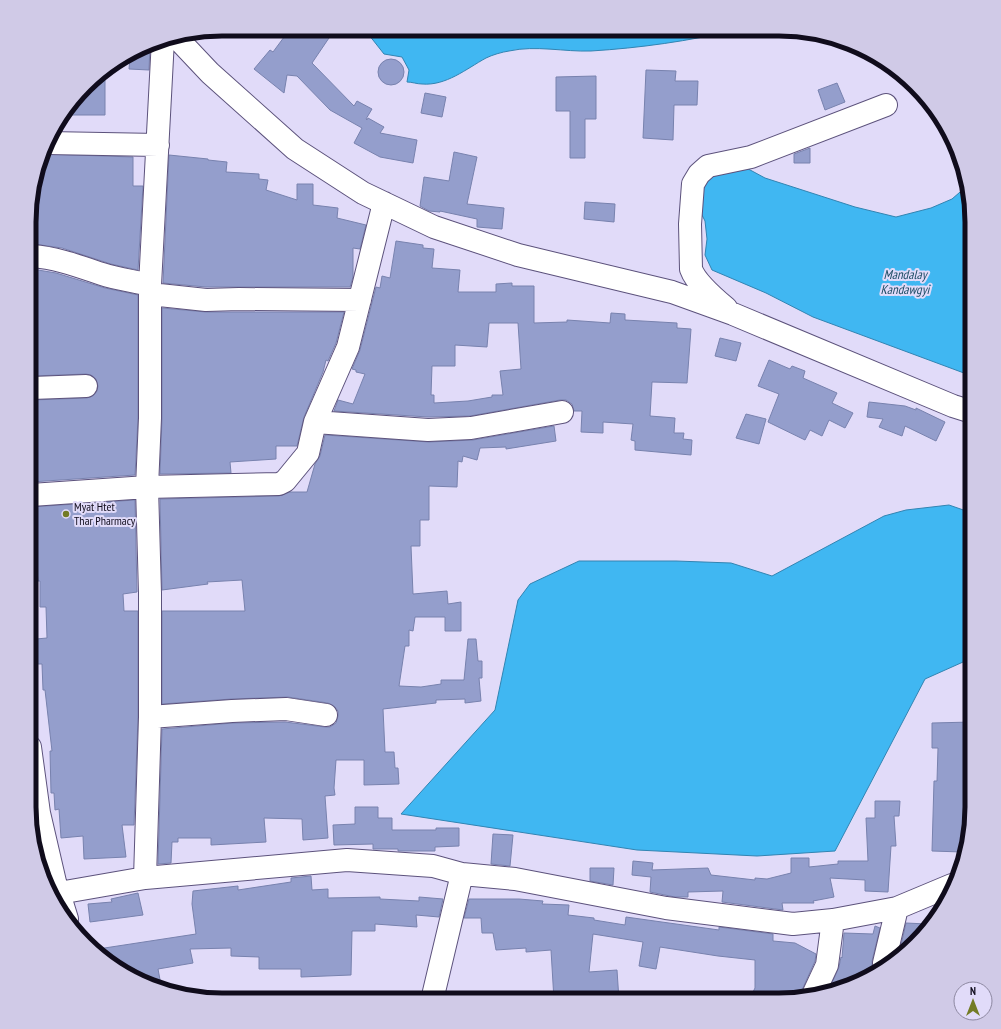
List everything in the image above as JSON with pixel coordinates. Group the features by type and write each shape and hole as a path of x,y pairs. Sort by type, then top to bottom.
{"street":[{"path":"180,41 210,73 295,149 363,192 434,227 518,255 672,292 733,314 965,410"},
{"path":"145,878 150,717 150,593 147,487 150,418 150,290 163,46"},
{"path":"733,314 710,294 693,274 691,269 690,224 693,184 699,174 708,166 752,157 886,105"},
{"path":"53,144 158,144"},
{"path":"36,495 147,487 282,483 308,453 315,422 348,347 384,203"},
{"path":"36,256 76,264 150,290 206,300 360,300"},
{"path":"36,388 86,386"},
{"path":"315,422 428,430 464,429 562,412"},
{"path":"150,717 286,709 326,715"},
{"path":"36,799 53,884"},
{"path":"53,885 347,860 433,866 462,874 515,879 666,908 792,924 833,920 897,908 947,887"},
{"path":"434,993 462,874"},
{"path":"885,960 897,908"},
{"path":"816,989 827,965 833,920"}],"water":[{"path":"370,36 708,36 664,44 591,51 519,49 506,51 486,58 448,80 431,84 407,82 409,70 402,57 384,54"},
{"name":"Mandalay Kandawgyi","path":"739,164 765,178 855,207 896,217 931,208 952,199 962,191 965,210 965,373 813,317 766,293 712,270 705,255 707,239 705,221 697,205 703,176"},
{"path":"949,505 965,511 965,661 925,679 835,851 757,856 637,850 401,814 495,710 518,600 530,584 579,561 676,561 731,563 772,576 884,516 906,510"}],"building":[{"path":"285,36 330,36 312,63 354,106 357,101 372,109 366,119 367,120 368,118 384,127 380,133 417,140 413,163 380,157 354,143 362,128 330,110 297,76 287,75 284,93 254,69 270,50 273,52"},
{"path":"150,51 149,70 129,69 130,61"},
{"path":"391,59 400,63 404,72 400,81 391,85 382,81 378,72 382,63"},
{"path":"646,70 676,71 675,81 698,81 697,105 674,105 673,140 643,138"},
{"path":"596,76 596,119 585,119 585,158 570,158 570,111 556,111 556,77"},
{"path":"105,77 105,115 70,115 90,90"},
{"path":"837,83 845,102 825,110 818,90"},
{"path":"425,93 446,97 442,117 421,113"},
{"path":"810,148 810,163 794,163 794,154"},
{"path":"454,152 477,157 467,204 504,208 502,229 477,227 477,219 440,211 429,211 420,206 424,177 449,181"},
{"path":"49,154 133,157 133,186 143,186 138,270 111,264 62,248 36,244 36,210 42,174"},
{"path":"169,155 227,162 226,172 259,174 259,179 268,180 266,190 297,200 297,184 313,184 313,205 338,208 337,218 366,225 360,249 353,248 353,277 350,287 206,287 163,283"},
{"path":"585,202 615,204 614,222 584,219"},
{"path":"396,241 423,245 423,248 434,249 432,268 460,270 458,292 496,292 496,284 512,283 512,286 534,286 534,323 567,322 567,320 610,323 611,313 625,314 625,320 677,323 677,328 691,329 687,383 652,382 650,416 675,418 674,433 684,433 683,439 692,440 691,455 635,450 635,441 631,440 633,424 603,422 603,433 581,432 582,411 574,411 572,404 566,400 470,416 428,417 334,411 338,400 353,404 365,374 356,372 356,370 352,369 360,350 376,287 380,288 382,276 390,278","holes":["489,323 518,323 521,369 500,371 503,395 492,395 492,397 468,401 434,403 434,395 431,395 432,366 455,366 455,345 487,347"]},
{"path":"36,270 56,273 105,288 138,295 138,418 135,475 36,482 36,400 87,398 93,396 97,391 98,386 96,379 91,375 36,376"},
{"path":"162,308 206,312 344,312 336,343 328,361 326,360 323,372 304,417 297,446 276,446 276,459 230,462 231,473 160,474 162,418"},
{"path":"720,338 741,343 736,361 715,356"},
{"path":"769,360 790,369 792,366 805,371 803,378 837,393 832,403 853,413 845,428 829,420 822,436 810,430 805,440 768,422 779,394 758,386"},
{"path":"869,402 905,406 916,410 916,408 945,422 936,441 905,426 902,436 879,427 883,419 867,417"},
{"path":"746,414 766,419 759,444 736,438"},
{"path":"554,426 556,441 506,449 506,447 480,448 477,460 463,456 462,462 458,461 457,487 429,486 429,520 420,520 420,546 411,546 413,594 447,591 448,604 461,602 461,631 445,631 445,617 415,617 413,631 409,630 409,646 405,646 399,686 421,687 441,684 441,680 464,680 468,639 476,639 478,661 482,661 482,678 479,678 481,701 465,703 465,699 436,700 436,703 383,709 385,752 394,752 395,768 398,768 399,784 364,785 364,760 336,760 335,795 325,796 328,838 303,840 302,819 264,818 266,842 211,845 211,838 178,838 178,842 172,842 171,863 158,864 162,729 233,723 285,722 330,727 336,723 338,716 338,711 334,706 328,703 288,697 162,704 162,611 245,611 242,580 207,582 208,584 162,590 160,499 279,496 290,492 307,492 315,464 320,456 325,435 429,442 473,440"},
{"path":"135,500 137,592 123,594 124,611 138,611 138,717 134,825 122,825 126,857 84,859 83,836 61,838 59,809 55,810 54,793 51,793 50,751 52,751 45,690 43,690 42,664 36,664 36,639 47,638 46,607 40,607 40,581 38,581 36,560 36,507"},
{"path":"965,722 965,819 960,852 932,851 934,781 937,781 938,748 932,748 932,723"},
{"path":"875,801 900,801 899,816 894,816 896,846 891,846 888,892 865,891 865,880 830,878 834,897 813,901 814,903 782,903 783,910 722,902 723,891 688,892 688,897 675,897 650,892 651,877 632,875 633,861 653,863 652,870 708,868 711,875 755,880 755,878 767,879 791,873 791,858 809,858 809,867 838,864 838,861 868,861 866,818 875,818"},
{"path":"355,807 378,807 378,818 392,818 392,830 436,830 436,828 459,828 459,846 435,847 435,851 398,851 398,849 373,849 373,844 334,845 333,825 355,824"},
{"path":"493,834 513,835 510,866 491,864"},
{"path":"590,868 614,868 613,885 590,881"},
{"path":"311,876 312,890 328,889 328,898 380,897 380,899 419,901 419,897 443,899 439,917 416,915 417,927 375,924 375,931 352,931 351,975 301,977 301,969 259,969 259,957 231,956 231,948 190,949 193,963 158,969 161,982 129,968 101,949 196,934 192,904 193,891 238,886 238,890 291,882 291,878"},
{"path":"138,893 143,915 90,922 88,904 112,902 111,899"},
{"path":"469,899 519,899 543,901 542,904 569,905 568,915 594,918 594,920 625,925 626,917 719,930 719,927 773,934 773,941 795,943 816,954 815,961 802,991 791,993 752,993 755,988 755,960 660,947 656,969 639,966 643,942 593,934 589,972 617,970 619,993 554,993 551,950 526,952 526,948 496,950 493,933 482,933 481,918 464,918"},
{"path":"906,923 924,924 911,939 900,948"},
{"path":"875,926 880,928 872,961 872,968 850,979 831,986 839,967 841,957 842,958 844,933 873,934"}],"place":[{"name":"Myat Htet Thar Pharmacy","path":"66,514"}]}
